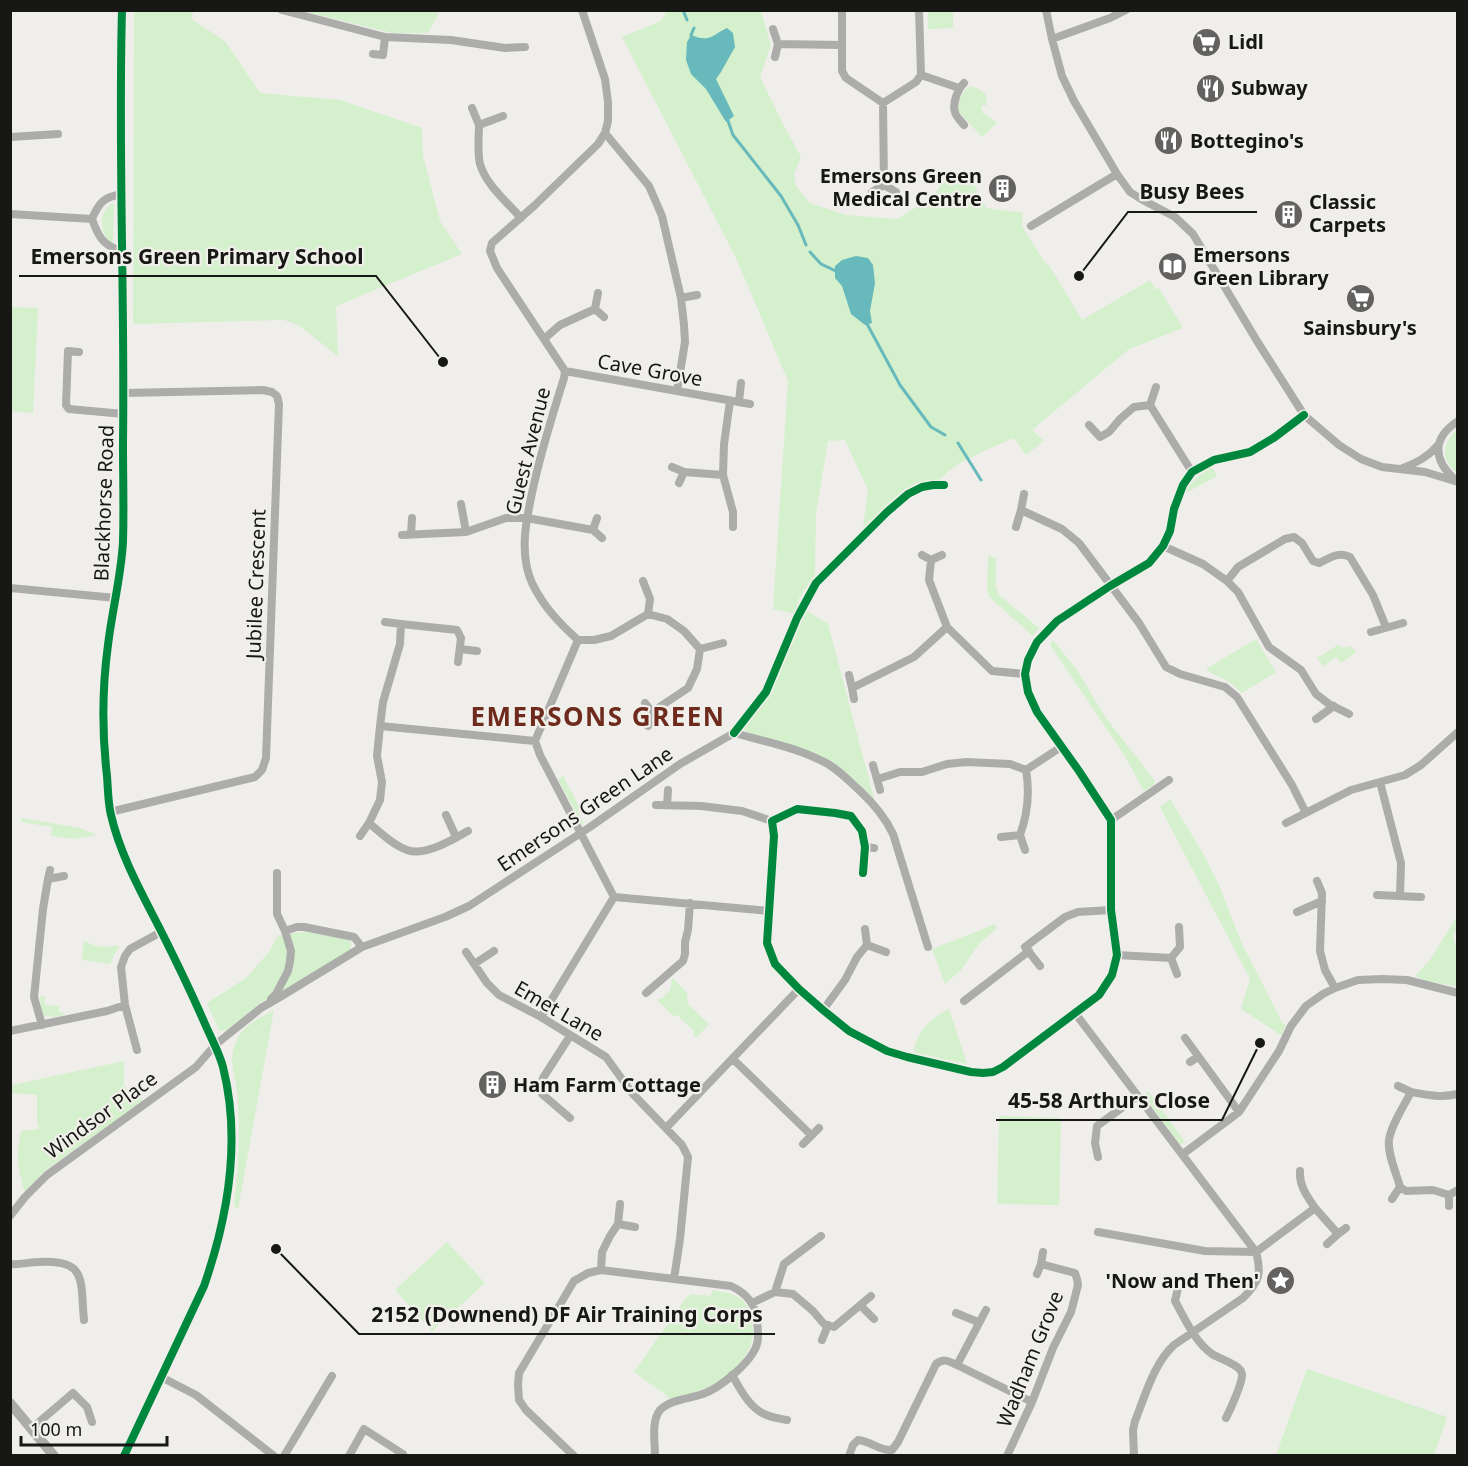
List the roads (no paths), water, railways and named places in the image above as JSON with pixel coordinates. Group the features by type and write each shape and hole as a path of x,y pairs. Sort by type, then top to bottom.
{"street":[{"name":"Blackhorse Road","path":"122,10 123,544 108,645 103,699 104,751 111,812 118,841 215,1046 222,1065 231,1111 231,1154 225,1209 211,1265 204,1286 124,1455"},
{"path":"282,10 385,37 451,40 505,48 525,47"},
{"path":"582,10 605,79 608,102 608,121 605,133 649,186 663,216 681,298 684,325 685,342 676,391"},
{"path":"842,10 842,71 846,78 883,103"},
{"path":"883,103 916,81 921,75 920,10"},
{"path":"1046,10 1062,76 1070,94 1117,174 1130,192 1175,217 1192,234 1304,415 1339,445 1361,459 1382,467 1425,472 1457,482"},
{"path":"1052,39 1126,10"},
{"path":"773,29 778,44 775,57"},
{"path":"373,54 383,55 385,37"},
{"path":"778,44 841,45"},
{"path":"921,75 962,86 954,107 955,114 964,125"},
{"path":"883,103 884,185"},
{"path":"472,108 479,125 480,162 484,173 490,184 521,218"},
{"path":"479,125 503,116"},
{"name":"Guest Avenue","path":"578,640 560,625 544,606 531,581 526,560 527,518 541,455 565,371 497,268 490,251 492,243 598,144 605,133"},
{"path":"10,137 58,134"},
{"path":"1031,226 1117,174"},
{"path":"872,192 884,185"},
{"path":"884,185 896,192"},
{"path":"122,194 109,196 98,205 92,219 100,237 112,248 122,251"},
{"path":"10,214 92,219"},
{"path":"595,309 598,293"},
{"path":"681,298 697,295"},
{"path":"544,339 560,325 595,309"},
{"path":"595,309 604,318"},
{"path":"79,351 68,351 66,405 69,409 124,414"},
{"name":"Cave Grove","path":"565,371 750,404"},
{"path":"739,402 741,383"},
{"path":"1150,405 1156,387"},
{"name":"Jubilee Crescent","path":"111,812 255,777 262,770 266,758 278,414 277,396 263,390 124,393"},
{"path":"730,401 724,444 723,476 733,512 733,527"},
{"path":"1150,405 1192,472"},
{"path":"1089,425 1100,437 1109,432 1134,407 1150,405"},
{"path":"772,822 774,836 767,943 775,964 799,989 849,1031 887,1051 983,1074 1004,1067 1099,995 1112,975 1117,955 1111,910 1111,820 1037,712 1028,692 1025,674 1028,660 1037,642 1057,621 1149,562 1163,546 1170,531 1174,509 1183,485 1192,472 1215,460 1250,452 1264,445 1304,415"},
{"path":"1402,468 1418,462 1431,453 1448,428 1458,421"},
{"path":"1439,444 1438,455 1441,465 1457,482"},
{"path":"672,466 684,472 723,476"},
{"path":"679,483 684,472"},
{"path":"928,947 893,834 888,822 868,798 824,762 793,749 734,733 766,692 797,618 816,583 908,494 933,484 944,485"},
{"path":"1016,527 1024,494"},
{"path":"461,504 466,532"},
{"path":"1021,510 1062,529 1079,543 1139,623 1166,667 1180,674 1225,687 1237,697 1292,784 1306,813"},
{"path":"411,534 412,518"},
{"path":"402,535 466,532 506,518 527,518 593,530 602,538"},
{"path":"593,530 597,518"},
{"path":"1227,581 1238,567 1285,538 1294,537 1302,543 1312,561 1319,563 1338,554 1350,557 1373,595 1386,627"},
{"path":"1163,546 1203,564 1227,581 1238,592 1269,647 1301,670 1316,694 1349,714"},
{"path":"922,555 931,560"},
{"path":"931,560 942,555"},
{"path":"931,560 929,580 947,627 992,671 1025,674"},
{"path":"643,581 650,599 648,614"},
{"path":"10,588 116,598"},
{"path":"614,897 540,755 535,741 578,640 594,640 611,636 648,614 667,619 684,631 700,649"},
{"path":"385,622 457,630 461,638 458,662"},
{"path":"1371,632 1403,623"},
{"path":"360,836 380,800 382,782 377,756 380,726 383,702 400,644 401,624"},
{"path":"852,688 914,657 947,627"},
{"path":"700,649 723,643"},
{"path":"460,649 477,651"},
{"path":"648,726 652,712 688,688 697,669 700,649"},
{"path":"849,675 854,699"},
{"path":"645,703 652,712"},
{"path":"1316,719 1334,706"},
{"path":"380,726 535,741"},
{"path":"1286,823 1351,790 1405,775 1421,765 1458,732"},
{"name":"Emersons Green Lane","path":"261,1008 362,947 469,906 680,764 734,733"},
{"path":"1026,770 1061,747"},
{"path":"878,779 900,772 922,772 947,764 966,762 1010,764 1026,770"},
{"path":"873,765 880,790"},
{"path":"1026,770 1028,802 1020,835 1026,849"},
{"path":"1111,820 1169,780"},
{"path":"1380,782 1401,863 1400,896"},
{"path":"668,790 668,806"},
{"path":"656,805 701,806 742,811 772,822 797,810 851,816 862,831 865,847 863,873"},
{"path":"446,816 456,837"},
{"path":"369,823 386,838 408,851 421,851 435,847 468,831"},
{"path":"1000,837 1020,835"},
{"path":"865,847 874,848"},
{"path":"42,1025 34,997 43,909 50,870"},
{"name":"Emersons Green Lane","path":"215,1046 276,994 288,971 291,951 277,914 277,873"},
{"path":"48,879 64,876"},
{"path":"1317,881 1322,893 1320,951 1325,970 1335,988"},
{"path":"1377,895 1421,897"},
{"path":"614,897 769,911"},
{"path":"541,1017 614,897"},
{"path":"1297,912 1322,901"},
{"path":"646,993 683,961 690,903"},
{"path":"1040,966 1025,947 1065,917 1078,912 1111,910"},
{"path":"285,931 304,927 354,937 362,947"},
{"path":"1171,958 1180,947 1179,927"},
{"path":"823,1010 845,980 856,957 867,945 866,929"},
{"path":"137,1050 125,1005 120,967 130,949 161,932"},
{"path":"867,945 886,952"},
{"path":"474,964 494,951"},
{"path":"964,1001 1029,951"},
{"name":"Emet Lane","path":"466,952 487,983 499,995 541,1017 606,1058 632,1094 682,1145 688,1157 674,1280"},
{"path":"1117,955 1171,958"},
{"path":"1171,958 1177,974"},
{"path":"1183,1154 1239,1112 1279,1051 1291,1026 1306,1006 1335,988 1358,980 1407,980 1458,993"},
{"path":"666,1128 799,989"},
{"path":"10,1031 107,1011 125,1005"},
{"path":"1075,1013 1256,1252 1259,1265 1259,1275 1252,1290 1167,1351 1158,1364 1135,1421 1134,1455"},
{"path":"570,1036 541,1084 542,1094 570,1118"},
{"path":"1185,1038 1239,1112"},
{"name":"Windsor Place","path":"10,1216 46,1175 196,1067 215,1046"},
{"path":"1190,1062 1198,1057"},
{"path":"733,1059 811,1135"},
{"path":"1398,1086 1411,1092 1432,1096 1458,1094"},
{"path":"1411,1092 1388,1142 1400,1187 1406,1191 1433,1190 1449,1195 1458,1190"},
{"path":"1098,1157 1095,1143 1097,1126 1138,1096"},
{"path":"803,1144 819,1128"},
{"path":"1300,1171 1303,1190 1315,1208 1338,1234"},
{"path":"1392,1199 1400,1187"},
{"path":"1449,1195 1449,1206"},
{"path":"601,1270 603,1252 618,1224 620,1204"},
{"path":"1098,1232 1205,1251 1256,1252 1315,1208"},
{"path":"618,1224 635,1227"},
{"path":"1327,1244 1346,1228"},
{"path":"775,1292 784,1264 821,1236"},
{"name":"Wadham Grove","path":"1037,1274 1043,1252"},
{"path":"10,1264 38,1262 69,1264 76,1270 80,1280 84,1320"},
{"name":"Wadham Grove","path":"1007,1455 1071,1312 1078,1286 1075,1273 1041,1264"},
{"path":"574,1455 526,1410 519,1400 518,1385 519,1373 574,1281 588,1272 601,1270 731,1286 739,1290 752,1304 757,1316 757,1345 752,1354 722,1384 704,1393 669,1403 661,1409 655,1423 655,1455"},
{"path":"1178,1288 1175,1300 1193,1333 1205,1348 1239,1368 1242,1374 1226,1418"},
{"path":"752,1304 775,1292 793,1294 824,1324 834,1327 871,1296"},
{"path":"861,1306 874,1319"},
{"path":"957,1365 986,1310"},
{"path":"957,1312 978,1322"},
{"path":"822,1340 828,1325"},
{"path":"849,1455 858,1440 884,1450 892,1450 940,1360 957,1365 1032,1402"},
{"path":"732,1375 759,1411 768,1416 787,1420"},
{"path":"284,1455 332,1376"},
{"path":"161,1377 196,1395 274,1455"},
{"path":"32,1428 73,1393 87,1407 92,1422"},
{"path":"10,1402 54,1455"},
{"path":"349,1455 364,1429 403,1454"}],"water":[{"path":"727,28 733,33 735,47 716,79 734,116 726,122 706,89 691,74 686,60 687,42 691,35 708,38"},
{"path":"856,256 868,258 873,265 875,283 870,311 872,323 865,325 851,314 842,286 835,278 835,266 842,260"}],"waterway":[{"path":"683,10 687,20"},
{"path":"692,39 694,28"},
{"path":"727,118 733,135 781,196 798,225 806,245"},
{"path":"810,252 821,264 838,272"},
{"path":"866,322 900,385 931,427 945,435"},
{"path":"958,443 981,480"}],"place":[{"name":"Lidl","path":"1207,42"},
{"name":"Subway","path":"1210,88"},
{"name":"Bottegino's","path":"1169,141"},
{"name":"Emersons Green Medical Centre","path":"1003,188"},
{"name":"Classic Carpets","path":"1288,214"},
{"name":"Emersons Green Library","path":"1172,266"},
{"name":"Busy Bees","path":"1079,276"},
{"name":"Sainsbury's","path":"1360,298"},
{"name":"Emersons Green Primary School","path":"443,362"},
{"name":"45-58 Arthurs Close","path":"1260,1043"},
{"name":"Ham Farm Cottage","path":"492,1085"},
{"name":"2152 (Downend) DF Air Training Corps","path":"276,1249"},
{"name":"'Now and Then'","path":"1280,1281"}],"district":[{"name":"EMERSONS GREEN","path":"598,717"}]}
